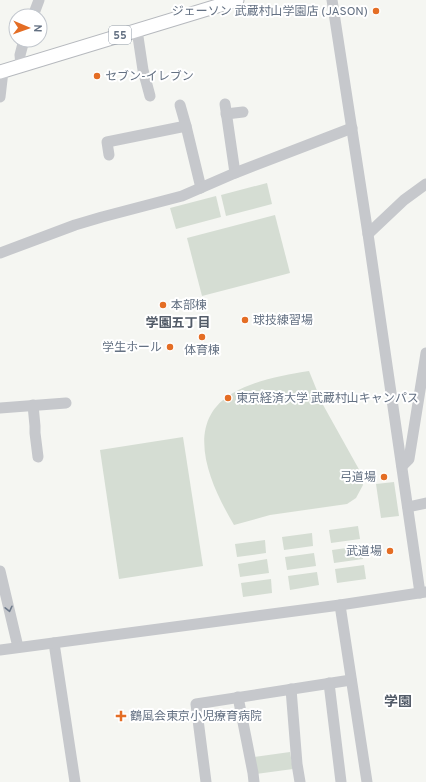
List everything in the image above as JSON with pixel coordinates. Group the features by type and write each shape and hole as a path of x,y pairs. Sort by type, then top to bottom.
{"main road":[{"name":"55","path":"2,71 237,0"}],"street":[{"path":"0,650 36,644 54,643 340,605 423,592 408,507 332,0"},
{"path":"137,30 143,70 150,96"},
{"path":"21,65 20,55 22,48"},
{"path":"0,97 2,71"},
{"path":"180,105 201,188"},
{"path":"235,173 226,109 243,112"},
{"path":"109,155 107,142 186,126"},
{"path":"0,253 75,225 182,196 235,173 352,128"},
{"path":"368,234 404,200 426,184"},
{"path":"402,466 409,459 426,353"},
{"path":"0,408 66,403"},
{"path":"33,405 38,457"},
{"path":"408,507 426,503"},
{"path":"0,571 18,647"},
{"path":"340,605 367,782"},
{"path":"54,643 75,782"},
{"path":"206,782 196,704 351,680"},
{"path":"329,684 341,782"},
{"path":"290,690 296,764 300,782"},
{"path":"238,698 254,782"}],"shaded area":[{"path":"267,183 272,204 226,216 221,195"},
{"path":"216,196 221,217 176,229 170,208"},
{"path":"275,215 290,273 202,296 187,238"},
{"path":"309,371 322,403 361,473 363,485 356,498 347,504 270,515 234,525 217,492 205,456 204,438 208,421 217,406 233,393 242,388 270,379"},
{"path":"183,437 203,566 119,579 100,450"},
{"path":"394,482 399,516 381,518 376,484"},
{"path":"358,526 360,539 331,543 329,530"},
{"path":"312,533 313,546 284,550 282,537"},
{"path":"265,540 266,553 237,557 235,544"},
{"path":"361,546 363,559 334,563 332,550"},
{"path":"314,553 316,566 287,570 285,557"},
{"path":"267,559 269,573 240,577 238,564"},
{"path":"364,565 366,579 337,583 335,569"},
{"path":"317,572 319,585 290,590 288,576"},
{"path":"271,579 272,593 243,597 241,583"},
{"path":"290,752 293,769 256,774 254,757"}],"place":[{"name":"ジェーソン 武蔵村山学園店 (JASON)","path":"376,11"},
{"name":"セブン-イレブン","path":"97,76"},
{"name":"本部棟","path":"163,305"},
{"name":"球技練習場","path":"245,320"},
{"name":"体育棟","path":"202,337"},
{"name":"学生ホール","path":"170,347"},
{"name":"東京経済大学 武蔵村山キャンパス","path":"228,398"},
{"name":"弓道場","path":"384,477"},
{"name":"武道場","path":"390,551"},
{"name":"鶴風会東京小児療育病院","path":"121,716"}],"district":[{"name":"学園五丁目","path":"178,322"},
{"name":"学園","path":"398,701"}]}
